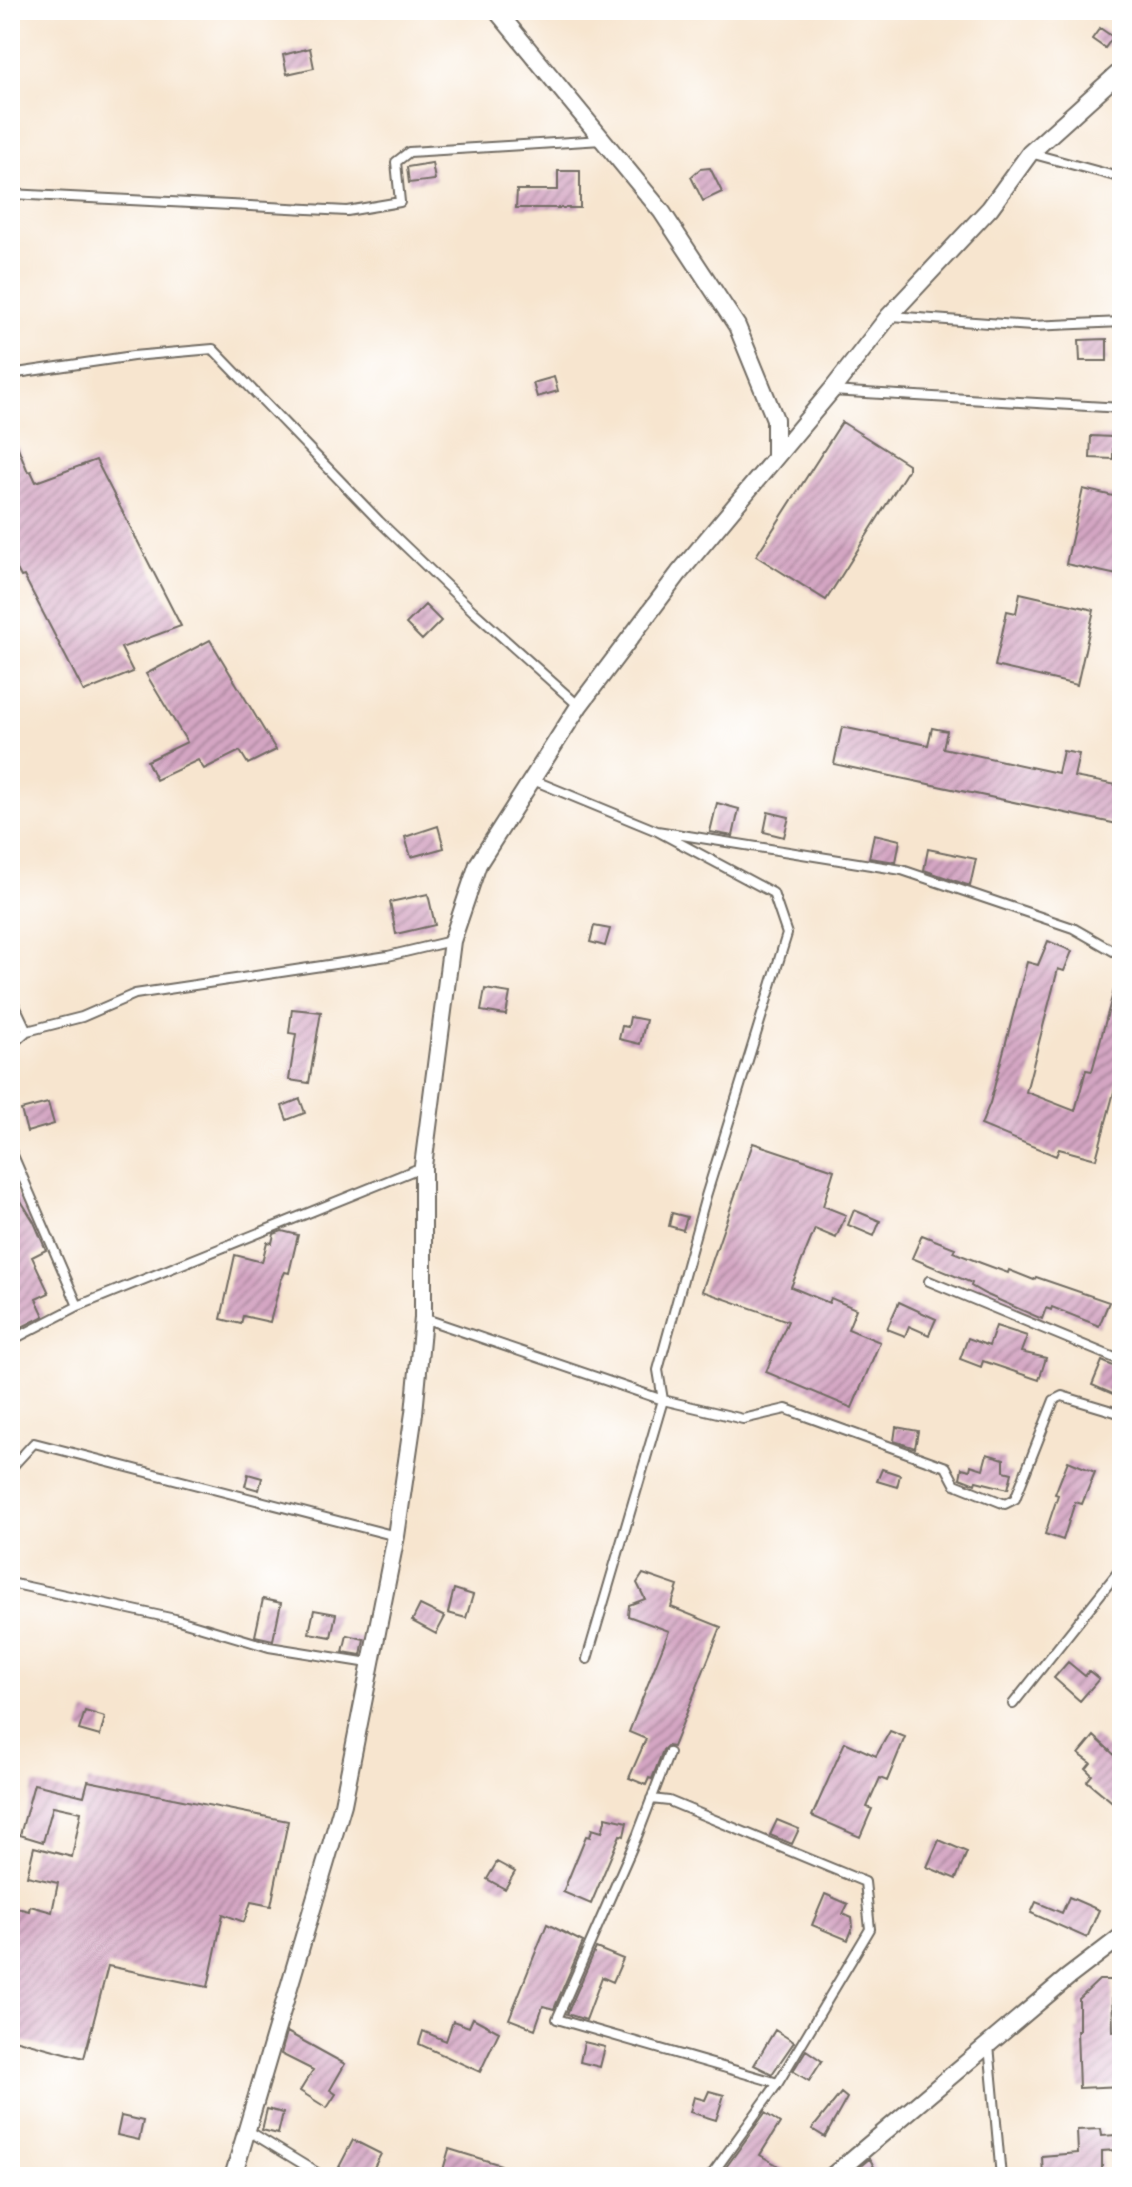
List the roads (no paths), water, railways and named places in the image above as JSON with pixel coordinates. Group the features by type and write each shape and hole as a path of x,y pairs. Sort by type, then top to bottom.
{"street":[{"path":"496,10 662,212 737,326 775,419 775,458"},
{"path":"233,2177 343,1804 396,1536 414,1413 423,1318 423,1166 452,941 478,864 579,706 679,573 831,391 889,316 990,208 1030,153 1122,70"},
{"path":"831,2177 1122,1936"}],"lane":[{"path":"10,194 347,211 400,202 396,162 409,152 603,140"},
{"path":"1030,153 1122,178"},
{"path":"889,316 1032,326 1122,322"},
{"path":"10,374 133,356 213,349 379,521 579,706"},
{"path":"831,391 1122,408"},
{"path":"533,780 657,831 773,893 787,934 706,1196 658,1370 663,1400 587,1659"},
{"path":"657,831 902,870 1073,928 1122,956"},
{"path":"10,1046 27,1031 82,1017 135,994 388,956 452,941"},
{"path":"10,995 27,1031"},
{"path":"10,1148 78,1306"},
{"path":"10,1327 13,1340 78,1306 423,1166"},
{"path":"929,1281 1122,1361"},
{"path":"423,1318 663,1400 743,1419 786,1409 946,1467 955,1484 1005,1504 1015,1499 1054,1400 1062,1396 1122,1414"},
{"path":"10,1469 34,1443 396,1536"},
{"path":"1013,1704 1122,1567"},
{"path":"10,1583 175,1619 269,1647 369,1663"},
{"path":"669,1753 557,2019 778,2083"},
{"path":"651,1799 669,1801 865,1882 870,1929 778,2083 710,2177"},
{"path":"989,2044 1001,2177"},
{"path":"246,2130 324,2177"}]}
